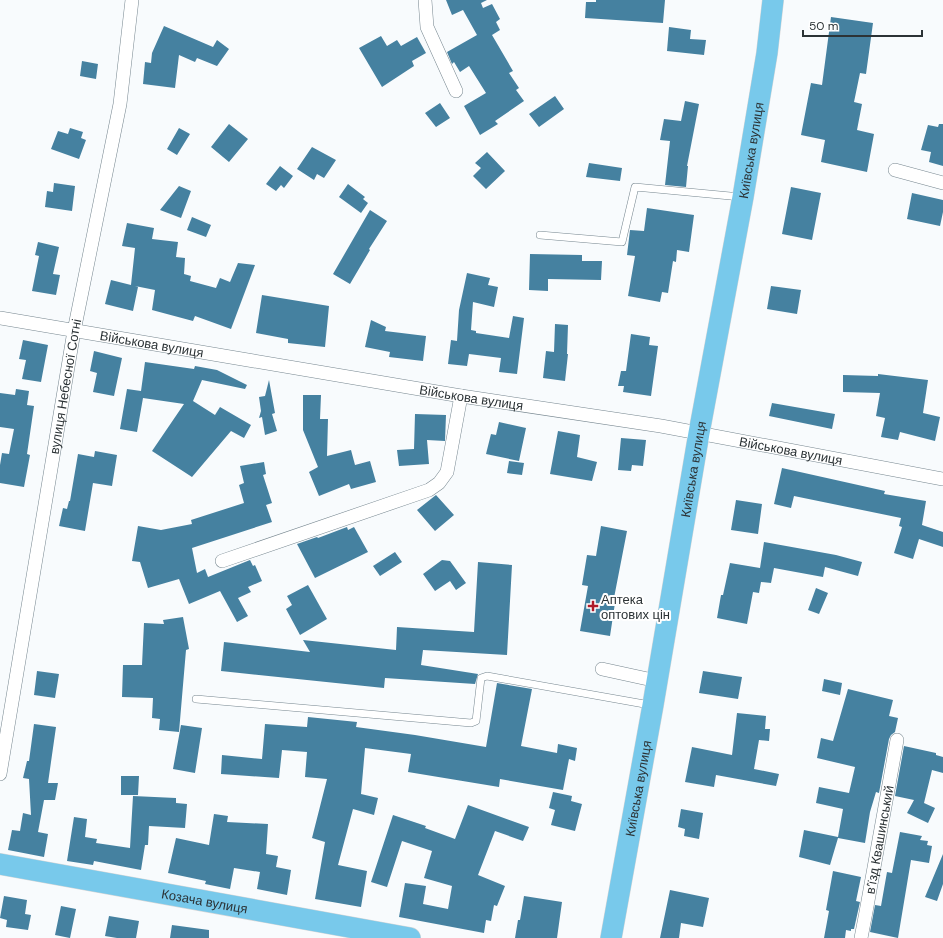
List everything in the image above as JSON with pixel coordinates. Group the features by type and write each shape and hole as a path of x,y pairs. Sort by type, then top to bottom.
{"main road":[{"name":"Київська вулиця","path":"611,938 658,681 699,433 743,197 767,53 773,0"},
{"name":"Козача вулиця","path":"0,864 410,938"}],"street":[{"name":"вулиця Небесної Сотні","path":"0,774 74,331 120,104 132,0"},
{"path":"425,0 427,27 456,91"},
{"path":"895,170 943,183"},
{"name":"Військова вулиця","path":"0,318 461,396 699,433 943,478"},
{"path":"222,561 429,490 439,483 447,472 461,396"},
{"path":"602,669 658,681"},
{"name":"в’їзд Квашинський","path":"861,938 897,740"}],"lane":[{"path":"540,235 622,242 635,186 743,197"},
{"path":"196,699 471,723 476,721 481,678 487,676 653,706"}],"building":[{"path":"446,0 487,0 481,3 483,8 492,4 500,19 496,22 500,30 492,35 513,71 509,73 519,88 516,90 524,101 495,121 498,124 480,135 464,106 486,93 469,66 460,72 454,62 452,64 447,52 477,35 463,10 452,15"},
{"path":"596,0 665,0 663,23 585,18 586,2 596,2"},
{"path":"831,17 873,23 866,74 860,73 854,102 862,104 857,130 874,134 867,172 821,162 825,140 801,135 811,83 822,85"},
{"path":"164,26 213,47 217,40 229,49 217,66 197,58 195,62 179,55 175,88 143,84 145,62 151,63 152,53"},
{"path":"669,27 691,30 690,39 706,40 704,55 667,51"},
{"path":"381,36 387,46 397,40 401,46 417,37 426,53 412,61 414,66 382,87 359,48"},
{"path":"82,61 98,64 96,79 80,76"},
{"path":"555,96 564,109 539,127 529,114"},
{"path":"685,101 699,104 687,166 686,187 665,185 670,141 660,140 664,119 681,121"},
{"path":"440,103 450,118 436,127 425,113"},
{"path":"229,124 248,139 229,162 211,147"},
{"path":"939,124 943,124 943,166 929,162 931,152 921,150 928,125 938,127"},
{"path":"70,128 83,132 81,138 86,140 79,159 51,149 58,131 68,134"},
{"path":"179,128 190,134 177,155 167,149"},
{"path":"312,147 336,160 324,178 317,174 314,180 297,169"},
{"path":"487,152 505,171 486,189 473,176 481,168 475,163"},
{"path":"589,163 622,168 620,181 586,177"},
{"path":"280,166 293,176 284,188 281,185 276,191 266,184"},
{"path":"54,183 75,186 72,211 45,207 47,191 53,192"},
{"path":"348,184 365,197 363,199 368,203 361,213 339,197"},
{"path":"179,186 191,191 181,218 160,210"},
{"path":"791,187 821,193 812,240 782,234"},
{"path":"912,193 943,200 943,212 940,226 907,219"},
{"path":"647,208 694,215 689,252 677,250 676,262 673,261 668,293 662,292 660,302 628,296 635,256 627,255 630,230 644,231"},
{"path":"370,210 387,221 369,249 370,250 350,284 333,274"},
{"path":"192,217 211,225 206,237 187,230"},
{"path":"127,223 154,228 152,239 178,242 176,257 185,258 184,274 191,276 190,281 216,288 220,278 230,282 238,263 255,265 231,329 195,316 193,321 152,310 155,290 135,286 138,287 133,311 105,304 111,280 131,285 135,248 122,246"},
{"path":"38,242 59,247 53,274 60,275 56,295 32,291 39,256 35,255"},
{"path":"530,254 582,255 582,261 602,261 601,280 548,279 548,291 529,290"},
{"path":"467,273 490,278 488,285 498,287 494,307 473,302 471,330 476,331 476,333 509,338 513,316 524,318 517,374 499,372 501,358 469,354 467,366 448,364 451,340 457,341 459,310"},
{"path":"771,286 801,290 797,314 767,309"},
{"path":"262,295 329,306 325,347 288,343 288,339 256,333"},
{"path":"371,320 386,327 385,331 426,336 423,361 389,357 390,352 365,347"},
{"path":"555,324 568,325 568,354 565,381 543,378 546,351 554,352"},
{"path":"631,334 650,337 649,345 658,346 651,396 623,392 624,386 618,386 621,371 626,371"},
{"path":"23,340 48,345 41,382 22,379 26,360 19,359"},
{"path":"94,351 122,358 114,396 93,392 97,373 90,371"},
{"path":"145,362 194,369 195,366 217,370 247,385 245,389 202,380 193,401 215,415 220,407 251,425 244,438 231,431 192,477 152,451 184,404 143,398 137,432 120,429 127,389 141,391"},
{"path":"878,374 928,380 923,413 940,417 935,441 900,432 898,440 881,437 885,418 876,416 880,393 843,392 843,375 878,376"},
{"path":"269,380 275,413 272,414 277,431 265,435 262,417 259,418 261,411 259,397 265,396"},
{"path":"16,389 29,391 27,405 34,406 27,454 30,455 24,487 0,483 2,453 9,454 14,429 0,427 0,393 15,395"},
{"path":"303,395 321,395 320,419 328,419 327,456 351,450 355,465 370,461 376,482 351,489 349,484 319,496 309,472 318,467 303,430"},
{"path":"772,403 835,414 832,429 769,416"},
{"path":"415,414 446,415 445,441 427,440 429,464 399,466 397,450 414,449"},
{"path":"499,422 526,428 519,461 486,454 491,434 496,435"},
{"path":"558,431 580,435 577,457 597,462 592,481 550,474"},
{"path":"621,438 646,440 643,466 632,465 631,471 618,470"},
{"path":"95,451 117,455 112,486 93,483 85,531 59,526 63,508 67,509 70,501 78,454 94,457"},
{"path":"509,461 524,463 522,475 507,473"},
{"path":"264,462 266,474 263,475 272,503 266,505 272,522 192,548 197,573 205,569 208,577 250,560 253,566 255,565 262,581 248,587 251,592 238,598 248,616 237,622 220,591 189,604 179,579 148,588 140,562 132,561 138,526 161,530 192,524 191,520 244,503 239,485 244,483 240,466"},
{"path":"782,468 885,491 884,494 926,501 922,525 943,532 943,547 919,539 913,559 894,553 902,527 899,526 901,518 794,496 791,508 774,504"},
{"path":"436,495 454,515 435,531 417,510"},
{"path":"736,500 762,504 758,534 731,530"},
{"path":"601,526 627,531 613,603 615,603 610,636 580,631 588,586 582,585 587,555 596,556"},
{"path":"347,527 348,530 354,527 368,552 315,578 297,544"},
{"path":"764,542 836,555 862,562 858,576 825,567 823,577 774,568 771,583 761,582 759,593 753,592 747,624 717,618 721,595 723,595 730,563 760,568"},
{"path":"395,552 402,562 380,576 373,566"},
{"path":"442,560 450,561 466,583 456,590 450,581 435,591 423,574"},
{"path":"478,562 512,565 507,655 423,650 421,665 478,674 475,684 385,678 384,688 221,671 224,642 310,652 303,640 396,650 397,627 474,632"},
{"path":"308,585 327,619 300,635 286,609 292,605 287,596"},
{"path":"816,588 828,593 819,614 808,610"},
{"path":"183,617 189,649 186,650 179,732 159,730 160,719 152,718 153,698 122,697 123,665 142,665 144,623 164,624 163,620"},
{"path":"37,671 59,674 55,698 34,695"},
{"path":"703,671 742,677 738,699 699,693"},
{"path":"824,679 842,683 840,695 822,691"},
{"path":"497,683 532,689 521,746 557,753 558,744 577,748 575,761 569,759 563,790 500,779 499,787 408,772 411,754 365,748 361,794 378,798 374,815 353,809 338,865 367,871 361,907 315,899 325,842 312,838 327,779 305,777 307,752 282,750 279,778 221,774 222,755 262,759 265,724 307,727 308,717 357,722 356,727 486,747"},
{"path":"848,689 893,700 889,716 898,718 895,732 889,739 879,793 876,792 870,812 865,843 838,838 830,865 799,857 804,830 838,837 843,809 816,803 819,787 849,793 855,767 817,758 821,738 833,741"},
{"path":"737,713 766,716 765,729 770,729 769,741 759,740 754,769 779,774 776,786 716,775 714,787 685,782 692,747 732,755"},
{"path":"34,724 56,727 48,783 58,783 55,800 44,800 38,832 48,834 44,857 8,850 12,830 20,831 23,813 31,815 29,779 23,778 27,761 29,761"},
{"path":"181,725 202,728 195,773 173,769"},
{"path":"904,746 936,753 936,755 943,757 943,773 932,770 924,803 935,808 928,823 907,813 914,800 895,796"},
{"path":"121,776 139,776 138,795 121,795"},
{"path":"553,792 572,796 571,801 582,804 575,831 551,825 555,810 549,808"},
{"path":"133,796 176,798 176,803 187,804 185,828 149,826 148,845 145,845 141,870 94,861 93,865 67,861 74,817 87,819 85,837 97,839 96,843 130,848"},
{"path":"468,805 529,827 523,841 495,831 478,875 505,886 497,906 494,905 491,921 486,920 484,933 399,917 405,883 426,886 423,904 448,909 452,886 424,878 432,851 402,841 387,887 371,882 393,815 426,826 425,828 455,839"},
{"path":"681,809 703,813 699,839 684,836 685,829 678,827"},
{"path":"214,814 228,816 227,822 268,824 266,854 278,856 276,867 291,870 287,895 257,889 260,872 234,868 230,889 205,884 206,881 168,873 176,838 209,845"},
{"path":"900,832 922,836 920,840 928,841 927,845 932,846 929,863 911,860 898,938 870,932 875,905 881,906 887,872 892,873"},
{"path":"943,854 943,884 937,901 925,897"},
{"path":"833,871 861,877 856,901 860,902 854,929 851,929 851,931 846,930 845,938 824,938 829,911 826,910"},
{"path":"670,890 709,898 703,927 681,923 679,938 660,938"},
{"path":"4,896 27,900 25,914 31,915 28,930 6,927 7,920 0,918"},
{"path":"524,896 562,902 557,938 515,938"},
{"path":"61,906 76,909 70,938 55,935"},
{"path":"109,916 139,921 136,938 117,938 105,936"},
{"path":"172,925 209,930 209,938 170,938"}],"place":[{"name":"Аптека оптових цін","path":"593,606"}]}
